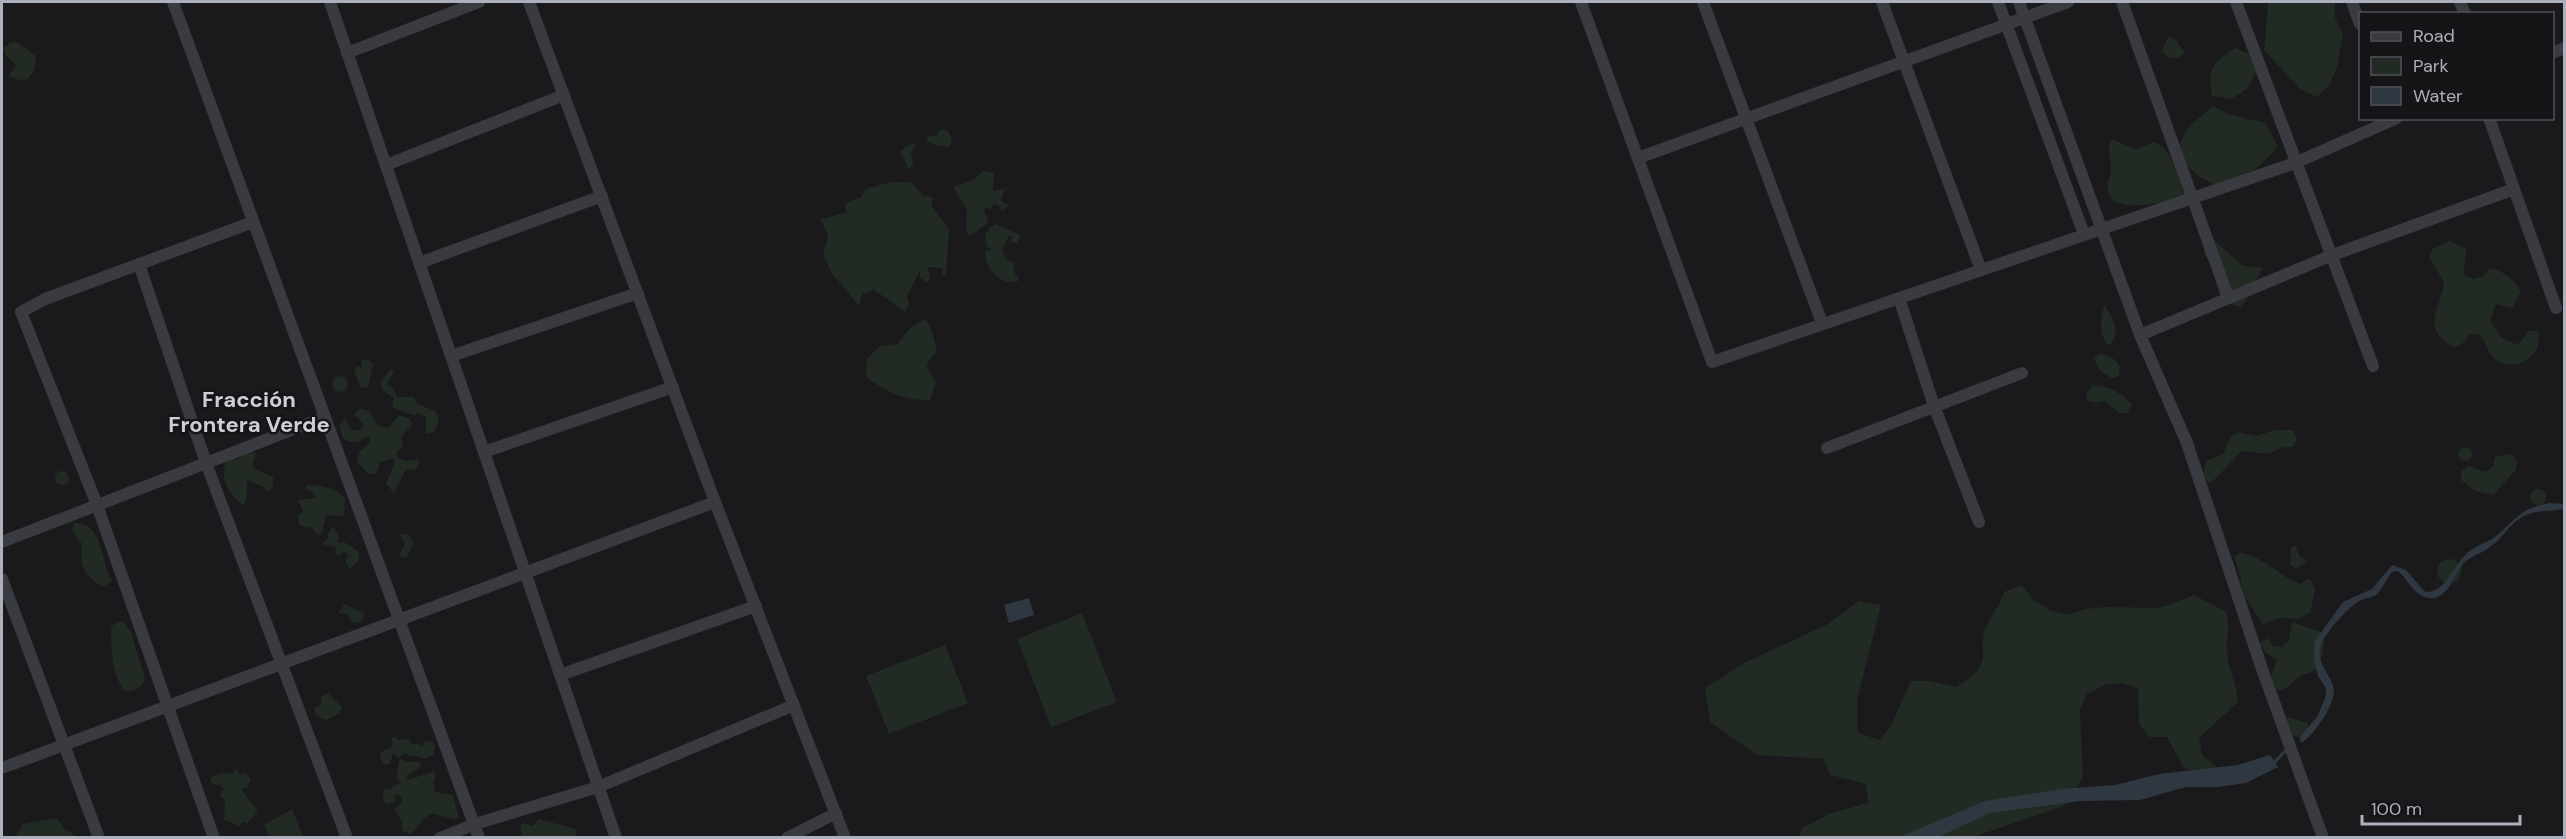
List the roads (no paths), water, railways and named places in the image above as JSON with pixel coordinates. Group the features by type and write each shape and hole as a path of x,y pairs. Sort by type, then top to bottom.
{"street":[{"path":"173,2 479,837"},
{"path":"330,2 616,837"},
{"path":"347,52 479,2"},
{"path":"529,2 716,502 845,837"},
{"path":"1581,2 1712,362 2295,163 2393,120"},
{"path":"1704,2 1822,323"},
{"path":"1882,2 1981,270"},
{"path":"1998,2 2084,234"},
{"path":"2019,2 2140,335 2187,443 2292,752 2324,837"},
{"path":"1638,158 2024,16 2068,2"},
{"path":"2122,2 2228,297"},
{"path":"2236,2 2373,366"},
{"path":"2352,2 2359,19"},
{"path":"386,165 564,95"},
{"path":"2490,120 2556,308"},
{"path":"2140,335 2330,256 2514,189"},
{"path":"419,263 602,196"},
{"path":"214,837 97,505 21,312 45,299 253,222"},
{"path":"139,264 206,463 284,663 347,837"},
{"path":"451,356 638,293"},
{"path":"1899,298 1934,406 1979,522"},
{"path":"1827,448 2022,373"},
{"path":"484,452 673,387"},
{"path":"2,542 325,417"},
{"path":"2,768 716,502"},
{"path":"2,579 99,837"},
{"path":"560,675 756,606"},
{"path":"440,837 475,824 598,787 794,705"},
{"path":"786,837 836,813"}],"water":[{"path":"2550,503 2564,504 2564,509 2537,512 2519,519 2493,545 2466,561 2442,595 2436,598 2424,597 2415,591 2402,574 2398,571 2392,572 2376,595 2359,601 2343,614 2329,631 2320,648 2320,659 2333,685 2332,699 2318,726 2301,743 2300,737 2317,717 2326,696 2326,688 2318,676 2314,661 2315,641 2343,602 2372,589 2392,565 2406,570 2425,592 2433,591 2445,582 2471,550 2493,538 2525,511"},
{"path":"1029,598 1034,615 1009,623 1004,605"},
{"path":"2270,755 2278,767 2246,783 2217,787 2186,787 2140,800 2081,801 1990,813 1938,837 1900,837 1985,801 2062,789 2115,785 2159,774 2238,765"}],"waterway":[{"path":"2273,764 2287,749"}],"district":[{"name":"Fracción Frontera Verde","path":"249,412"}]}
